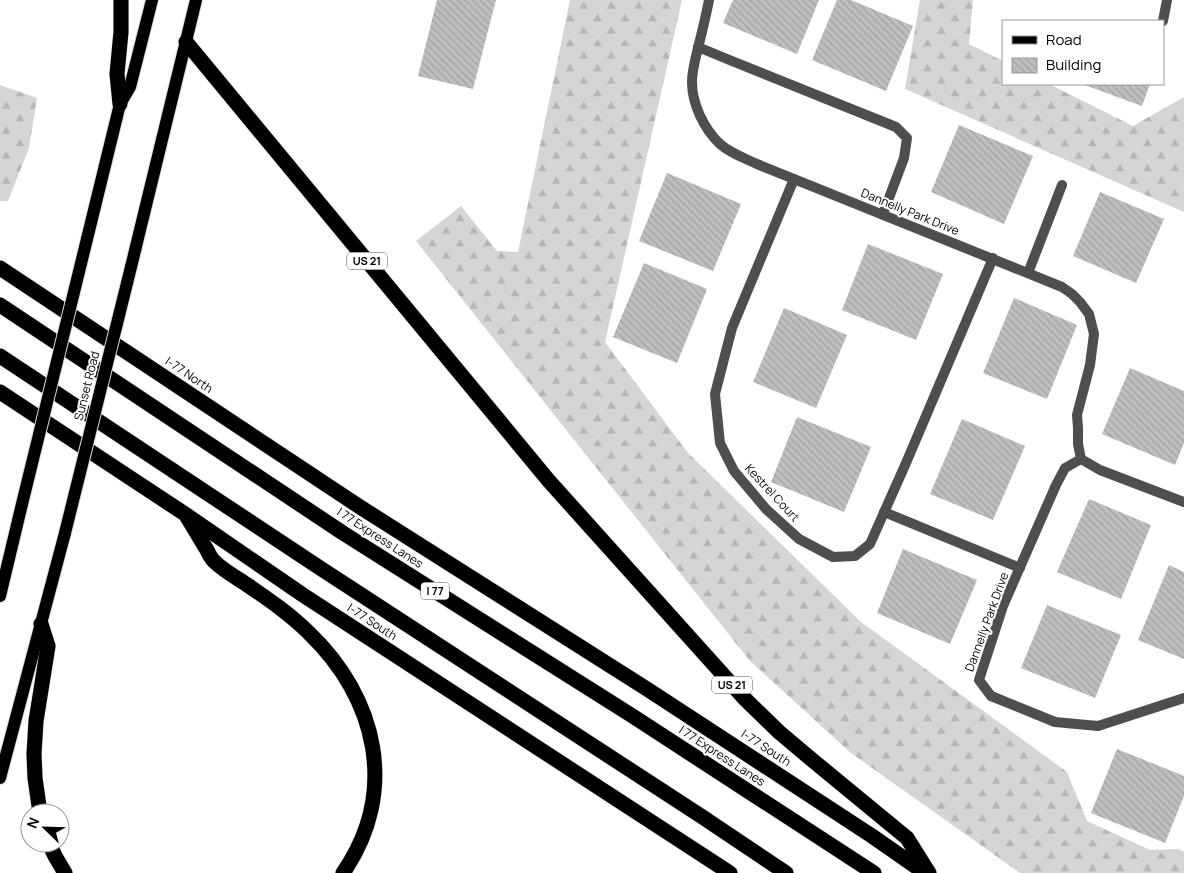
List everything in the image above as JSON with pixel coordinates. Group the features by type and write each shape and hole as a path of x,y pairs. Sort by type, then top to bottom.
{"highway":[{"path":"120,104 117,74 122,14 121,0"},
{"name":"US 21","path":"186,42 556,489 744,698 804,754 907,838 929,873"},
{"name":"I-77 North","path":"0,268 360,507"},
{"name":"I 77 Express Lanes","path":"0,305 343,533 874,873"},
{"path":"0,356 786,873"},
{"name":"I-77 South","path":"0,392 185,514 303,595 730,873"},
{"name":"I-77 South","path":"360,507 648,689 872,836 924,873"},
{"path":"185,514 214,562 268,599 308,631 326,649 352,688 361,706 368,724 372,745 375,781 370,816 358,849 343,873"},
{"path":"39,803 34,754 36,721 48,646 41,624"},
{"path":"54,853 65,873"}],"main road":[{"path":"0,596 120,104 130,87 152,0"},
{"name":"Sunset Road","path":"0,778 65,533 196,0"}],"street":[{"name":"Dannelly Park Drive","path":"709,0 692,82 696,107 704,123 720,144 731,152 757,164 1062,287 1076,298 1088,314 1094,334 1090,365 1077,415 1078,444 1082,459 1065,468 1056,485 1003,606 979,680 990,696 1055,722 1098,726 1184,698"},
{"path":"1163,20 1167,0"},
{"path":"698,46 727,60 896,127 907,138 904,158 883,214"},
{"name":"Kestrel Court","path":"794,179 732,328 715,394 720,443 734,471 766,509 799,539 833,557 855,556 870,544 993,258"},
{"path":"1028,273 1062,185"},
{"path":"1082,459 1100,470 1184,502"},
{"path":"884,512 1020,568"}],"green space":[{"path":"570,0 682,0 605,342 688,453 861,622 1067,772 1087,821 1150,850 1179,849 1184,852 1184,873 1020,873 851,753 750,661 416,241 461,206 497,251 518,252"},
{"path":"920,0 973,0 969,44 1002,60 1002,85 1051,85 1133,126 1184,97 1184,212 905,89"},
{"path":"0,85 37,98 29,148 8,201 0,201"}],"building":[{"path":"437,0 496,0 473,89 418,76"},
{"path":"733,0 819,0 797,54 723,23"},
{"path":"837,0 851,0 913,26 886,91 812,60"},
{"path":"1085,85 1150,85 1142,106"},
{"path":"959,125 1033,156 1004,224 931,192"},
{"path":"667,173 741,204 713,271 639,241"},
{"path":"1100,192 1164,219 1136,283 1073,256"},
{"path":"868,244 943,274 916,340 842,310"},
{"path":"644,263 707,289 677,363 613,337"},
{"path":"1014,298 1077,325 1047,399 983,373"},
{"path":"784,308 847,335 816,408 753,382"},
{"path":"1130,368 1184,391 1184,443 1175,465 1102,434"},
{"path":"797,417 871,447 844,512 771,482"},
{"path":"962,419 1025,446 993,520 930,494"},
{"path":"1089,499 1151,525 1121,599 1057,572"},
{"path":"903,549 977,580 950,644 877,613"},
{"path":"1169,565 1184,572 1184,659 1138,640"},
{"path":"1047,605 1121,635 1095,698 1021,668"},
{"path":"1117,749 1184,776 1184,796 1165,843 1091,813"}]}
